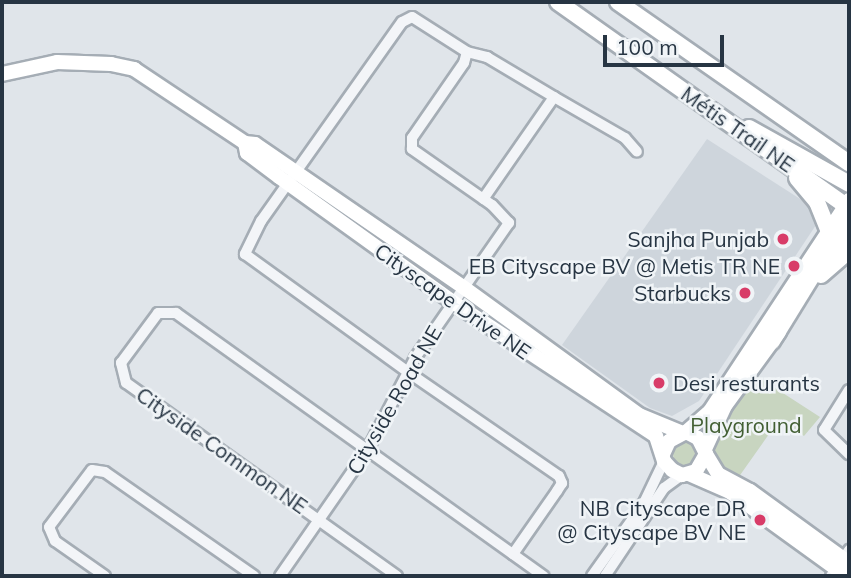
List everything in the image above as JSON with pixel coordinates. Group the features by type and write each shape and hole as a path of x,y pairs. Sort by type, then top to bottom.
{"main road":[{"name":"Métis Trail NE","path":"558,2 849,207"},
{"name":"Métis Trail NE","path":"618,2 849,163"},
{"path":"721,117 774,140 849,184"},
{"path":"830,150 849,154"},
{"path":"779,158 817,202 828,229"},
{"path":"772,341 849,207"},
{"path":"821,275 849,251"}],"street":[{"path":"513,554 562,483 559,476 408,372 245,254 246,243 406,18 412,17 467,52 487,57 625,138 637,152"},
{"path":"467,52 411,145 483,199 554,97"},
{"name":"Cityscape Drive NE","path":"2,74 57,62 111,64 134,69 245,143 255,144 291,178 453,302 656,436 664,457"},
{"name":"Cityscape Drive NE","path":"291,178 463,287 639,415 683,432"},
{"name":"Cityside Road NE","path":"279,576 368,449 408,372 463,287 509,223 483,199"},
{"path":"592,576 644,503 669,441 710,411 828,229 849,207"},
{"path":"605,576 664,488 701,467 725,406 849,236"},
{"name":"Cityside Common NE","path":"320,519 126,383 121,363 158,313 170,310 368,449"},
{"path":"849,390 824,430 849,454"},
{"path":"683,432 698,438 718,474 750,491 842,566"},
{"path":"368,449 544,576"},
{"path":"664,457 686,475 730,492 842,566"},
{"path":"105,576 55,541 49,527 92,470 105,472 254,576"},
{"path":"320,519 385,573 397,576"}],"shaded area":[{"path":"707,139 808,204 818,222 699,401 672,416 650,408 562,345"}],"green space":[{"name":"Playground","path":"755,375 820,417 804,436 779,420 738,478 725,474 711,458 712,441 722,417"},
{"path":"685,442 696,449 697,454 690,465 685,466 674,459 673,454 680,443"}],"place":[{"name":"Sanjha Punjab","path":"783,239"},
{"name":"EB Cityscape BV @ Metis TR NE","path":"794,266"},
{"name":"Starbucks","path":"745,293"},
{"name":"Desi resturants","path":"659,383"},
{"name":"NB Cityscape DR @ Cityscape BV NE","path":"760,520"}]}
